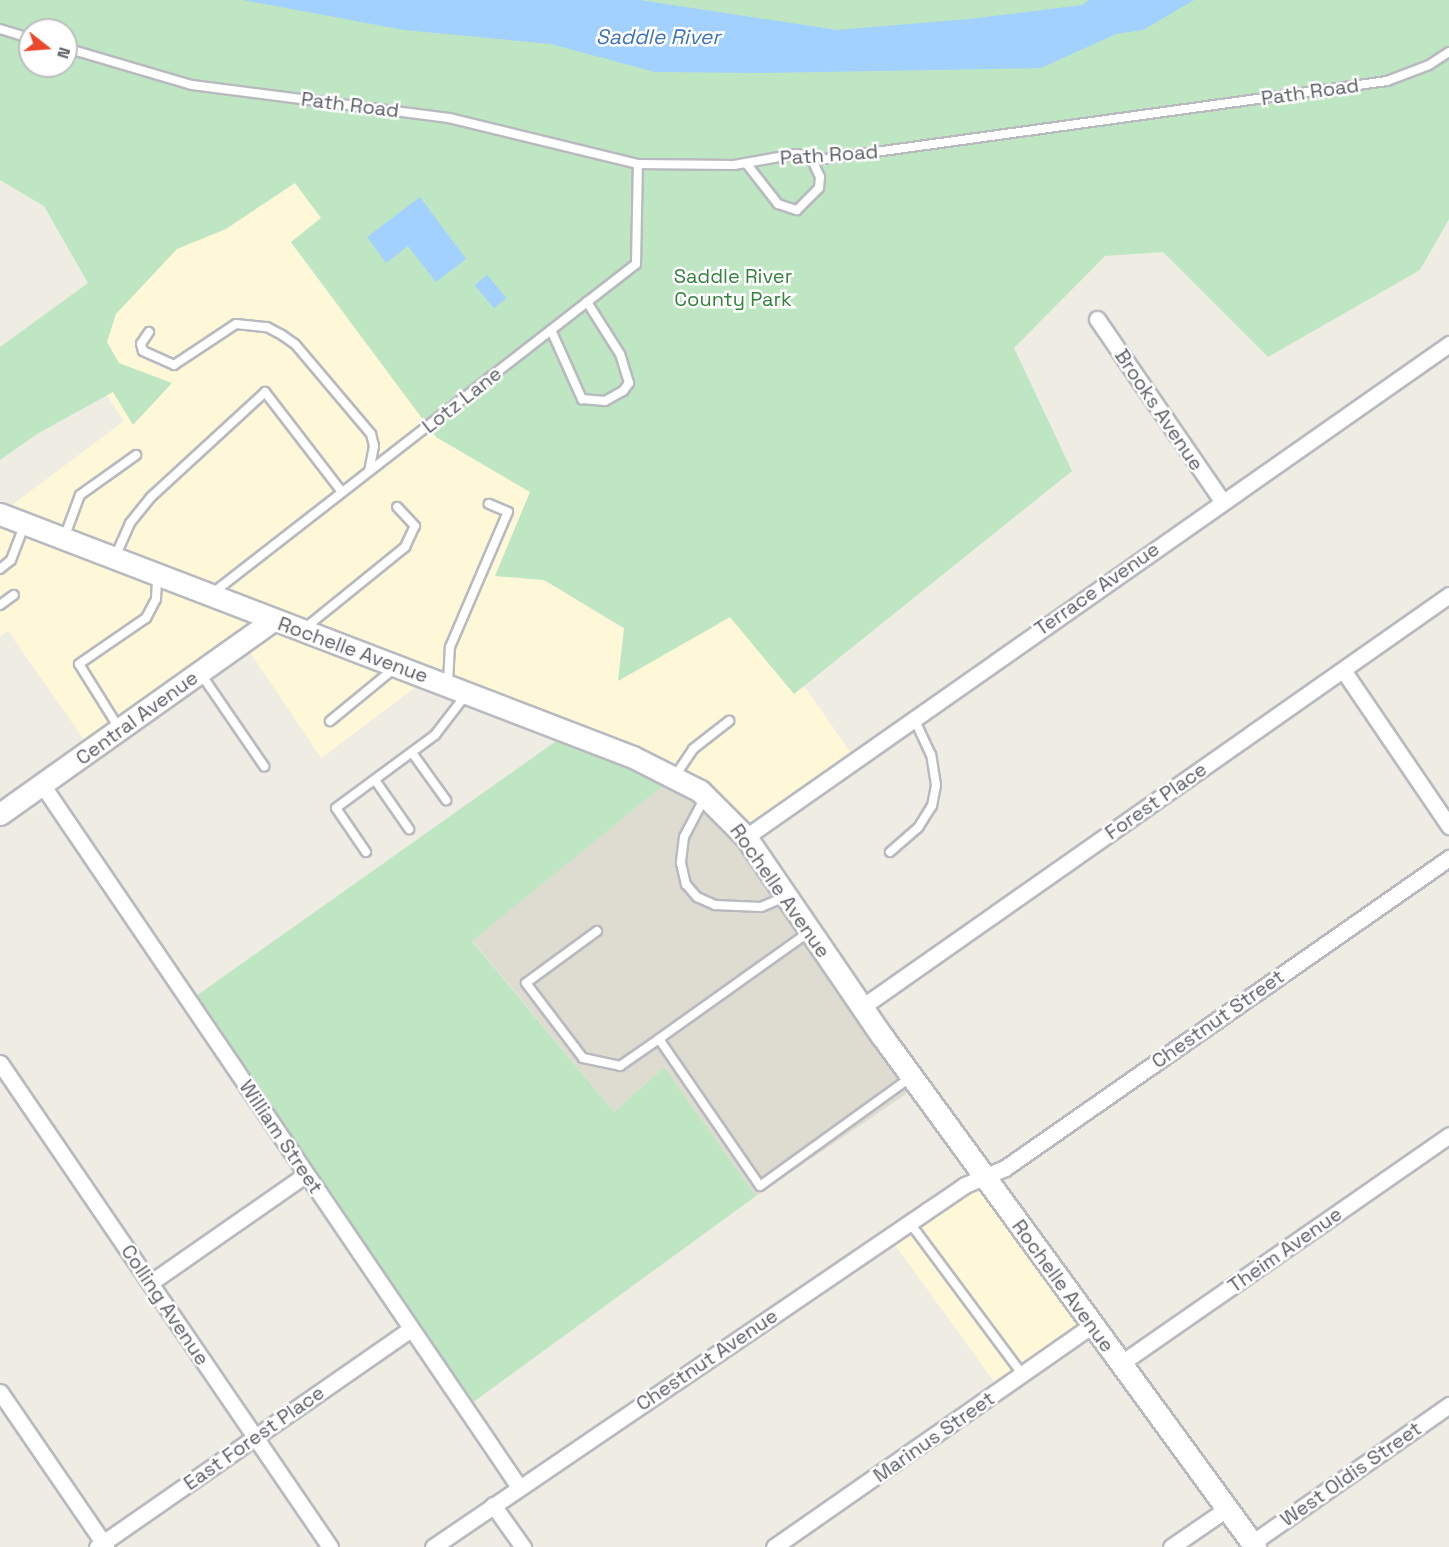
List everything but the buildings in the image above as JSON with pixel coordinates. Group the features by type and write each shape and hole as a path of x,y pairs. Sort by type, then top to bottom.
{"street":[{"name":"Brooks Avenue","path":"1097,319 1222,501"},
{"name":"Terrace Avenue","path":"746,837 1449,344"},
{"name":"Rochelle Avenue","path":"0,514 208,597 458,688 675,776 706,796 746,837 784,897 912,1077 1254,1545"},
{"name":"Forest Place","path":"862,1007 1449,596"},
{"name":"Central Avenue","path":"0,814 43,786 273,620"},
{"path":"1343,670 1449,826"},
{"name":"William Street","path":"43,786 519,1487"},
{"name":"Chestnut Street","path":"984,1177 1005,1168 1449,858"},
{"name":"Colling Avenue","path":"0,1064 330,1547"},
{"name":"Theim Avenue","path":"1120,1364 1449,1135"},
{"path":"150,1283 306,1174"},
{"name":"Chestnut Avenue","path":"433,1547 910,1223 984,1177"},
{"name":"Marinus Street","path":"774,1547 1092,1325"},
{"name":"East Forest Place","path":"102,1546 411,1329"},
{"path":"0,1392 102,1546"},
{"name":"West Oldis Street","path":"1254,1545 1449,1405"},
{"path":"493,1505 523,1547"},
{"path":"1171,1547 1228,1508"}],"lane":[{"path":"0,29 18,34"},
{"name":"Path Road","path":"78,52 192,85 449,118 638,164 746,163 796,154 825,159 1387,81 1429,65 1449,52"},
{"path":"746,163 778,204 797,210 819,188 820,177 810,156"},
{"name":"Lotz Lane","path":"208,597 636,264 638,164"},
{"path":"551,330 582,399 605,401 623,391 629,383 620,354 587,302"},
{"path":"149,332 141,344 143,351 174,365 236,324 267,327 282,335 295,344 371,434 374,446 368,472"},
{"path":"114,559 130,523 152,497 265,392 342,492"},
{"path":"64,540 80,495 136,455"},
{"path":"366,852 336,808 413,754 448,723 458,688 450,647 508,512 489,504"},
{"path":"302,631 405,547 415,526 397,507"},
{"path":"0,569 11,560 25,524"},
{"path":"121,730 79,664 146,618 156,599 157,576"},
{"path":"0,605 14,595"},
{"path":"330,721 397,666"},
{"path":"200,673 264,766"},
{"path":"890,852 918,828 932,806 936,785 931,755 914,719"},
{"path":"675,776 693,748 729,721"},
{"path":"413,754 446,800"},
{"path":"375,780 409,829"},
{"path":"706,796 684,837 681,863 686,884 697,897 715,905 761,907 784,897"},
{"path":"597,931 526,983 583,1058 620,1066 809,933"},
{"path":"659,1039 760,1186 912,1077"},
{"path":"910,1223 1023,1375"}],"shaded area":[{"path":"295,183 321,218 291,243 436,437 530,492 495,576 544,580 624,629 618,681 730,617 794,694 804,686 856,760 746,837 723,810 428,678 321,758 243,642 92,751 8,631 0,636 0,514 124,421 52,313 160,246"},
{"path":"675,776 700,791 918,1086 756,1196 664,1067 614,1112 472,940"},
{"path":"984,1177 1092,1325 1001,1391 893,1243"}],"green space":[{"name":"Saddle River County Park","path":"0,0 1449,0 1449,219 1420,270 1268,357 1163,252 1105,256 1014,348 1072,471 794,694 730,617 618,681 624,628 544,580 495,576 530,492 436,437 291,242 321,218 295,183 226,229 177,249 116,314 107,342 119,363 172,383 133,425 113,392 37,434 0,460 0,347 88,283 44,206 0,180"},
{"path":"569,732 675,776 472,941 614,1112 664,1067 756,1196 465,1408 189,1001"}],"water":[{"name":"Saddle River","path":"243,0 640,0 837,30 969,19 1082,5 1089,0 1194,0 1143,30 1116,34 1041,68 761,73 655,72 551,44 404,30"},
{"path":"420,197 466,259 436,282 408,246 386,263 367,237"},
{"path":"487,275 506,298 494,308 475,285"}]}
